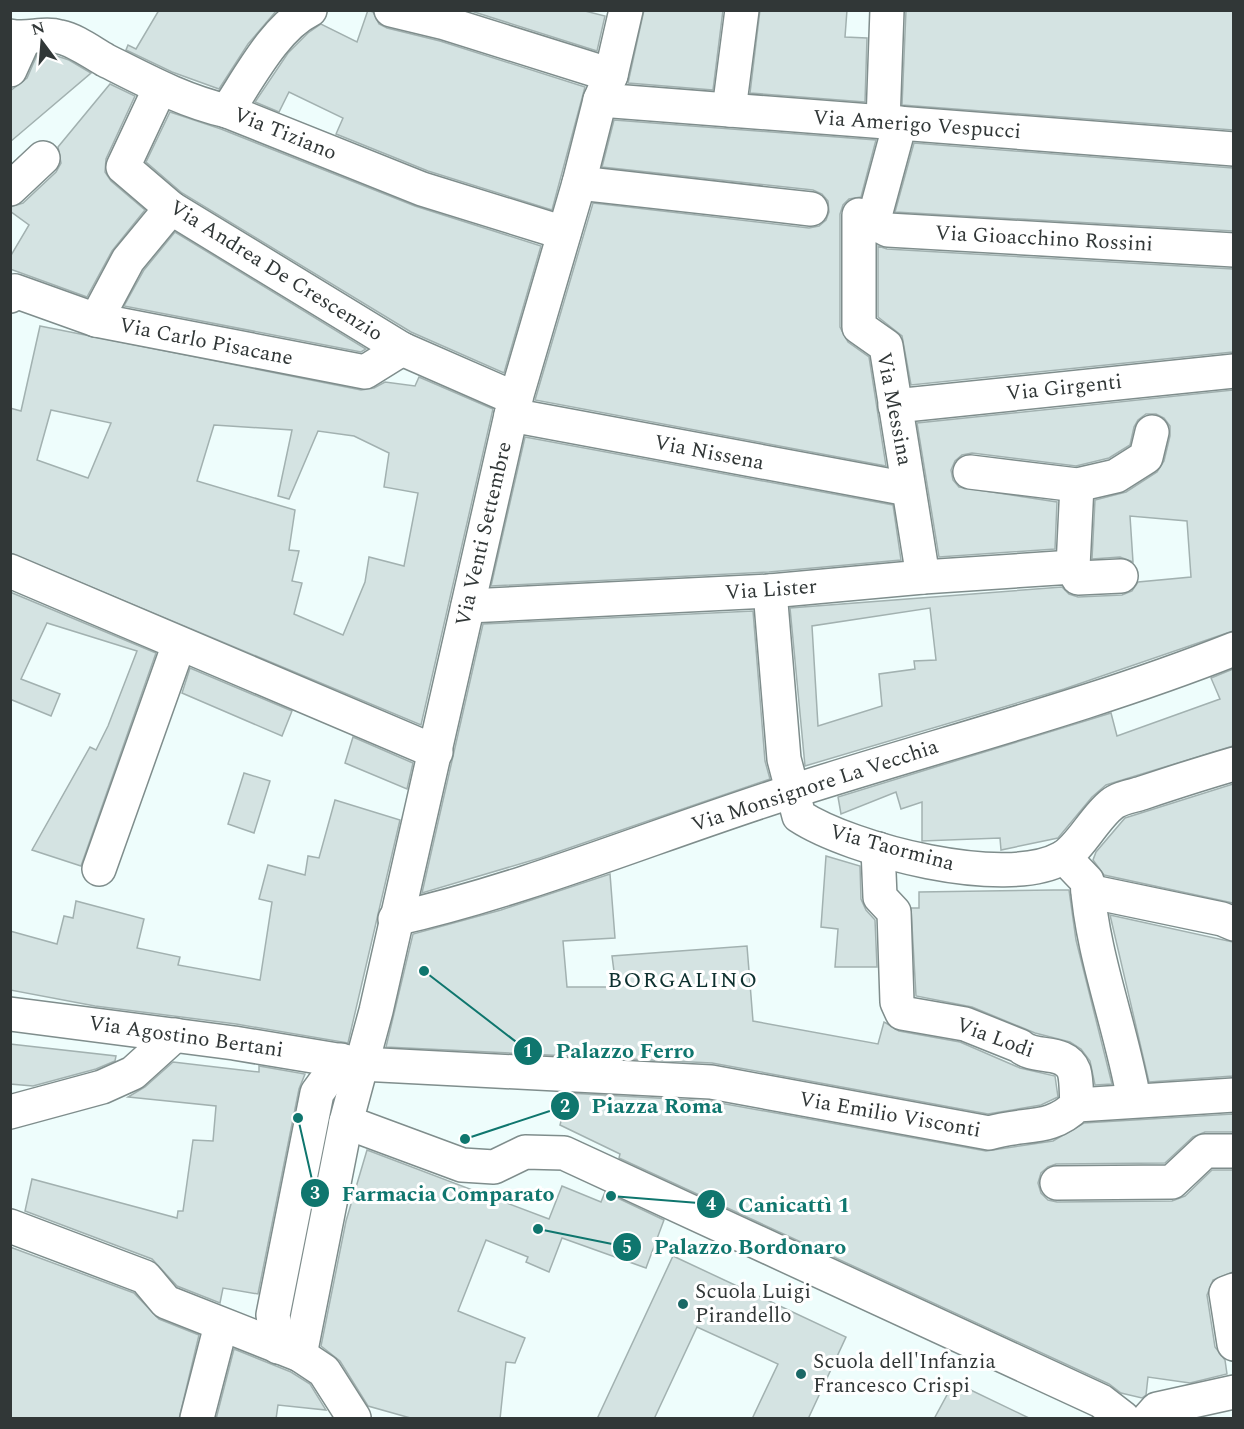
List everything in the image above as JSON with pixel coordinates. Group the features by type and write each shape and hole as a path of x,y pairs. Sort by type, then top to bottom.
{"street":[{"path":"227,111 279,36 302,14 310,10"},
{"name":"Via Amerigo Vespucci","path":"391,10 445,23 606,88 729,110 1233,149"},
{"name":"Via Venti Settembre","path":"289,1351 346,1122 351,1062 376,1011 395,919 436,752 513,407 579,183 626,10"},
{"path":"729,110 742,10"},
{"name":"Via Messina","path":"887,10 891,123 866,219 859,327 886,346 923,577"},
{"name":"Via Tiziano","path":"17,37 42,34 62,37 197,105 227,111 422,189 564,233"},
{"path":"10,70 17,37"},
{"name":"Via Andrea De Crescenzio","path":"160,88 123,167 171,208 402,349 513,407"},
{"path":"10,189 43,158"},
{"path":"579,183 811,209"},
{"path":"96,320 128,260 171,208"},
{"name":"Via Gioacchino Rossini","path":"866,219 888,230 1233,250"},
{"name":"Via Carlo Pisacane","path":"12,292 96,320 365,372 402,349"},
{"name":"Via Girgenti","path":"895,406 1233,371"},
{"name":"Via Nissena","path":"513,407 908,489"},
{"path":"970,472 1077,485 1116,476 1146,457 1152,432"},
{"path":"1073,567 1077,485"},
{"name":"Via Lister","path":"468,606 770,591 923,577 1073,567 1078,578 1121,576"},
{"path":"10,571 436,752"},
{"path":"770,591 784,759 792,792"},
{"path":"99,869 179,644"},
{"name":"Via Monsignore La Vecchia","path":"395,919 462,904 792,792 1146,684 1233,649"},
{"name":"Via Taormina","path":"792,792 799,816 818,828 878,849 954,867 1010,870 1040,866 1064,857 1113,803 1233,764"},
{"name":"Via Lodi","path":"878,849 880,897 894,912 897,1002 902,1013 965,1024 1020,1046 1026,1052 1062,1057 1074,1070 1077,1105"},
{"path":"1064,857 1087,881 1091,926 1125,1049 1134,1100"},
{"path":"1088,891 1228,922"},
{"name":"Via Agostino Bertani","path":"10,1014 175,1035 351,1062 576,1073"},
{"path":"10,1112 102,1087 133,1073 175,1035"},
{"path":"289,1351 273,1315 317,1093 351,1062"},
{"name":"Via Emilio Visconti","path":"576,1073 711,1082 990,1133 1007,1127 1049,1123 1064,1118 1077,1105 1233,1095"},
{"path":"346,1122 462,1165 494,1167 525,1152 564,1153 1101,1401 1124,1419"},
{"path":"1057,1183 1172,1182 1205,1151 1233,1152"},
{"path":"10,1226 146,1277 166,1302 289,1351 324,1371 354,1419"},
{"path":"1230,1291 1233,1344"},
{"path":"197,1419 221,1325"},
{"path":"1149,1419 1157,1409 1233,1392"}],"building":[{"path":"159,10 277,10 248,44 219,89 172,72 126,50 128,45 136,49"},
{"path":"368,10 373,12 379,24 387,28 440,41 585,87 552,210 428,171 336,134 343,118 289,92 279,112 255,102 288,53 308,33 321,24 357,42"},
{"path":"468,10 581,10 605,16 597,51"},
{"path":"644,10 723,10 713,90 628,83"},
{"path":"760,10 847,10 845,37 867,38 865,102 750,93"},
{"path":"906,10 1233,10 1233,130 902,105"},
{"path":"51,54 69,60 91,73 10,142 10,91 27,78 37,55"},
{"path":"110,84 135,96 106,159 105,172 111,181 145,210 112,251 87,297 10,269 10,257 29,225 10,211 10,207 23,203 56,172 61,163 58,147"},
{"path":"170,112 221,129 415,206 541,246 504,373 411,332 182,193 146,162"},
{"path":"614,120 876,140 861,197 849,199 843,205 840,214 840,327 848,342 869,357 886,466 535,400 593,203 809,228 819,226 826,220 829,212 828,201 822,194 813,190 602,167"},
{"path":"914,143 1233,168 1233,231 895,212"},
{"path":"175,232 366,349 361,352 124,306 144,270"},
{"path":"878,246 887,249 1233,269 1233,352 911,385 902,336 878,317"},
{"path":"40,326 361,390 374,388 385,382 415,386 419,377 493,409 421,725 10,553 10,408 21,411","holes":["51,410 111,423 88,478 37,460","214,425 292,430 278,496 289,499 318,431 354,436 389,453 384,487 418,493 404,566 369,557 365,582 343,635 294,614 302,583 292,581 299,551 289,550 295,510 197,481"]},
{"path":"1233,390 1233,631 1064,689 805,766 790,608 1062,587 1069,594 1078,597 1122,595 1132,591 1138,582 1191,577 1187,521 1130,516 1133,562 1120,557 1092,559 1095,500 1126,492 1157,472 1164,461 1170,436 1170,426 1164,418 1156,414 1146,414 1138,420 1134,427 1130,445 1109,458 1076,466 972,453 962,455 955,461 951,470 953,480 959,487 1057,502 1055,549 939,557 917,423","holes":["930,608 936,660 914,661 915,669 879,674 882,706 818,726 812,626"]},
{"path":"525,437 893,505 901,560 769,572 491,586"},
{"path":"10,592 156,653 81,866 32,850 90,747 96,750 108,726 137,651 47,623 21,679 60,694 51,716 12,700 10,702"},
{"path":"753,611 765,761 770,779 540,858 422,893 483,624"},
{"path":"190,668 292,711 282,736 182,693"},
{"path":"1233,669 1233,746 1106,785 1092,797 1058,838 1001,850 1000,838 922,841 922,802 901,809 896,792 841,814 838,797 1111,713 1117,736 1220,699 1211,678"},
{"path":"353,737 413,763 407,789 345,763"},
{"path":"244,773 270,781 254,833 228,824"},
{"path":"1233,784 1233,903 1104,875 1093,860 1096,852 1125,818"},
{"path":"335,800 400,820 348,1043 236,1024 95,1006 10,990 10,931 57,944 64,916 73,918 76,901 144,919 137,948 180,957 178,965 260,980 272,902 259,899 268,865 305,875 308,856 319,858"},
{"path":"826,856 860,866 861,899 866,910 875,920 877,967 835,967 838,929 821,927"},
{"path":"610,874 615,938 563,941 567,987 616,987 612,956 747,946 753,1021 878,1044 884,1022 899,1031 960,1042 1020,1068 1055,1076 1058,1097 1041,1105 988,1114 712,1063 386,1047 413,934 501,910"},
{"path":"1069,890 1076,940 1112,1084 1095,1085 1090,1061 1081,1049 1070,1042 1035,1033 972,1007 916,996 911,908 919,908 919,892"},
{"path":"1110,915 1233,942 1233,1076 1149,1082"},
{"path":"10,1044 116,1056 115,1061 96,1069 33,1086 10,1084"},
{"path":"173,1062 259,1072 259,1066 305,1074 299,1089 258,1294 223,1288 220,1303 177,1286 152,1259 25,1211 32,1179 177,1218 178,1211 183,1211 193,1140 213,1141 216,1106 128,1097 145,1087"},
{"path":"568,1093 709,1101 986,1151 1053,1141 1084,1123 1233,1114 1233,1132 1205,1132 1193,1137 1165,1163 1056,1164 1041,1173 1038,1183 1041,1193 1048,1200 1057,1202 1172,1201 1185,1196 1212,1170 1233,1170 1233,1272 1213,1280 1207,1295 1215,1347 1225,1360 1227,1374 1190,1383 1148,1377 1146,1395 1142,1398 1121,1393 1109,1384 619,1158 620,1154 560,1125"},
{"path":"367,1150 549,1219 562,1186 601,1202 605,1192 664,1220 646,1268 562,1238 549,1272 526,1262 528,1257 486,1240 458,1311 525,1338 515,1363 506,1362 500,1419 414,1419 368,1406 340,1361 321,1346 346,1221"},
{"path":"10,1247 134,1293 159,1319 199,1335 179,1419 10,1419"},
{"path":"673,1256 846,1337 808,1419 752,1419 778,1364 697,1327 654,1419 597,1419"},
{"path":"234,1349 291,1372 310,1384 326,1410 278,1405 276,1419 216,1419"},
{"path":"954,1382 1031,1419 934,1419"}],"place":[{"name":"Palazzo Ferro","path":"424,971"},
{"name":"Farmacia Comparato","path":"298,1118"},
{"name":"Piazza Roma","path":"465,1139"},
{"name":"Canicattì 1","path":"611,1196"},
{"name":"Palazzo Bordonaro","path":"538,1229"},
{"name":"Scuola Luigi Pirandello","path":"683,1304"},
{"name":"Scuola dell'Infanzia Francesco Crispi","path":"801,1374"}],"district":[{"name":"BORGALINO","path":"683,980"}]}
